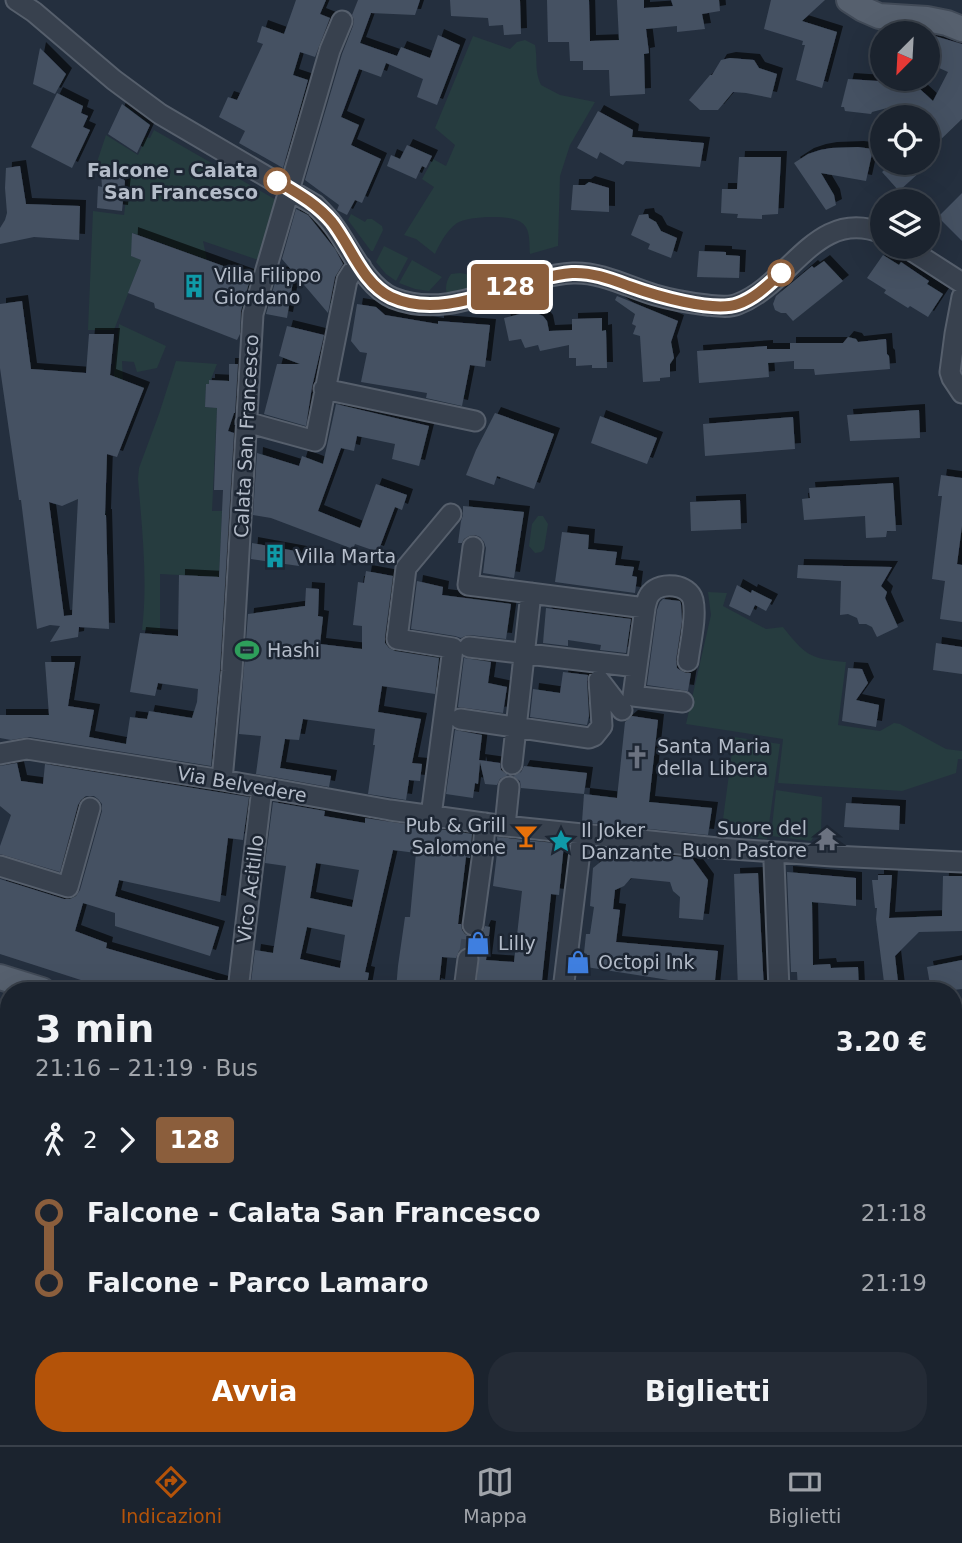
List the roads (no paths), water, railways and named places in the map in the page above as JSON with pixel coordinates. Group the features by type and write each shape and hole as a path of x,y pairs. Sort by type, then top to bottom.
{"main road":[{"path":"849,0 879,16 927,19 962,29"}],"street":[{"path":"16,0 160,114 315,205 332,223 375,286 388,296 409,304 446,305 546,277 573,273 592,274 690,303 735,305 750,299 818,241 834,231 848,227 870,230"},
{"name":"Calata San Francesco","path":"222,780 232,671 253,314 342,21"},
{"path":"925,259 962,283"},
{"path":"246,422 315,441 347,280 352,272 361,267"},
{"path":"962,297 950,372 962,393"},
{"path":"324,389 475,421"},
{"path":"431,816 453,648 397,639 406,568 451,514"},
{"path":"473,547 468,585 645,608"},
{"path":"683,702 633,696 645,608 650,593 659,587 683,588 692,595 694,605 688,661"},
{"path":"512,764 531,593"},
{"path":"469,647 525,654 597,671 637,667"},
{"path":"597,671 622,710"},
{"path":"460,719 589,738 602,726 597,671"},
{"name":"Via Belvedere","path":"0,754 27,749 390,810 582,835"},
{"path":"505,826 509,787"},
{"name":"Vico Acitillo","path":"239,982 262,788"},
{"path":"0,866 68,887 90,808"},
{"path":"473,925 485,823"},
{"path":"565,982 582,835 718,848 962,862"},
{"path":"775,852 779,982"},
{"path":"465,982 468,959"}],"tunnel":[{"path":"468,959 473,925"}],"place":[{"name":"Falcone - Calata San Francesco","path":"277,181"},
{"name":"Villa Filippo Giordano","path":"194,286"},
{"name":"Villa Marta","path":"275,556"},
{"name":"Hashi","path":"247,650"},
{"name":"Santa Maria della Libera","path":"637,757"},
{"name":"Pub & Grill Salomone","path":"526,836"},
{"name":"Suore del Buon Pastore","path":"827,839"},
{"name":"Il Joker Danzante","path":"561,841"},
{"name":"Lilly","path":"478,943"},
{"name":"Octopi Ink","path":"578,962"}]}
